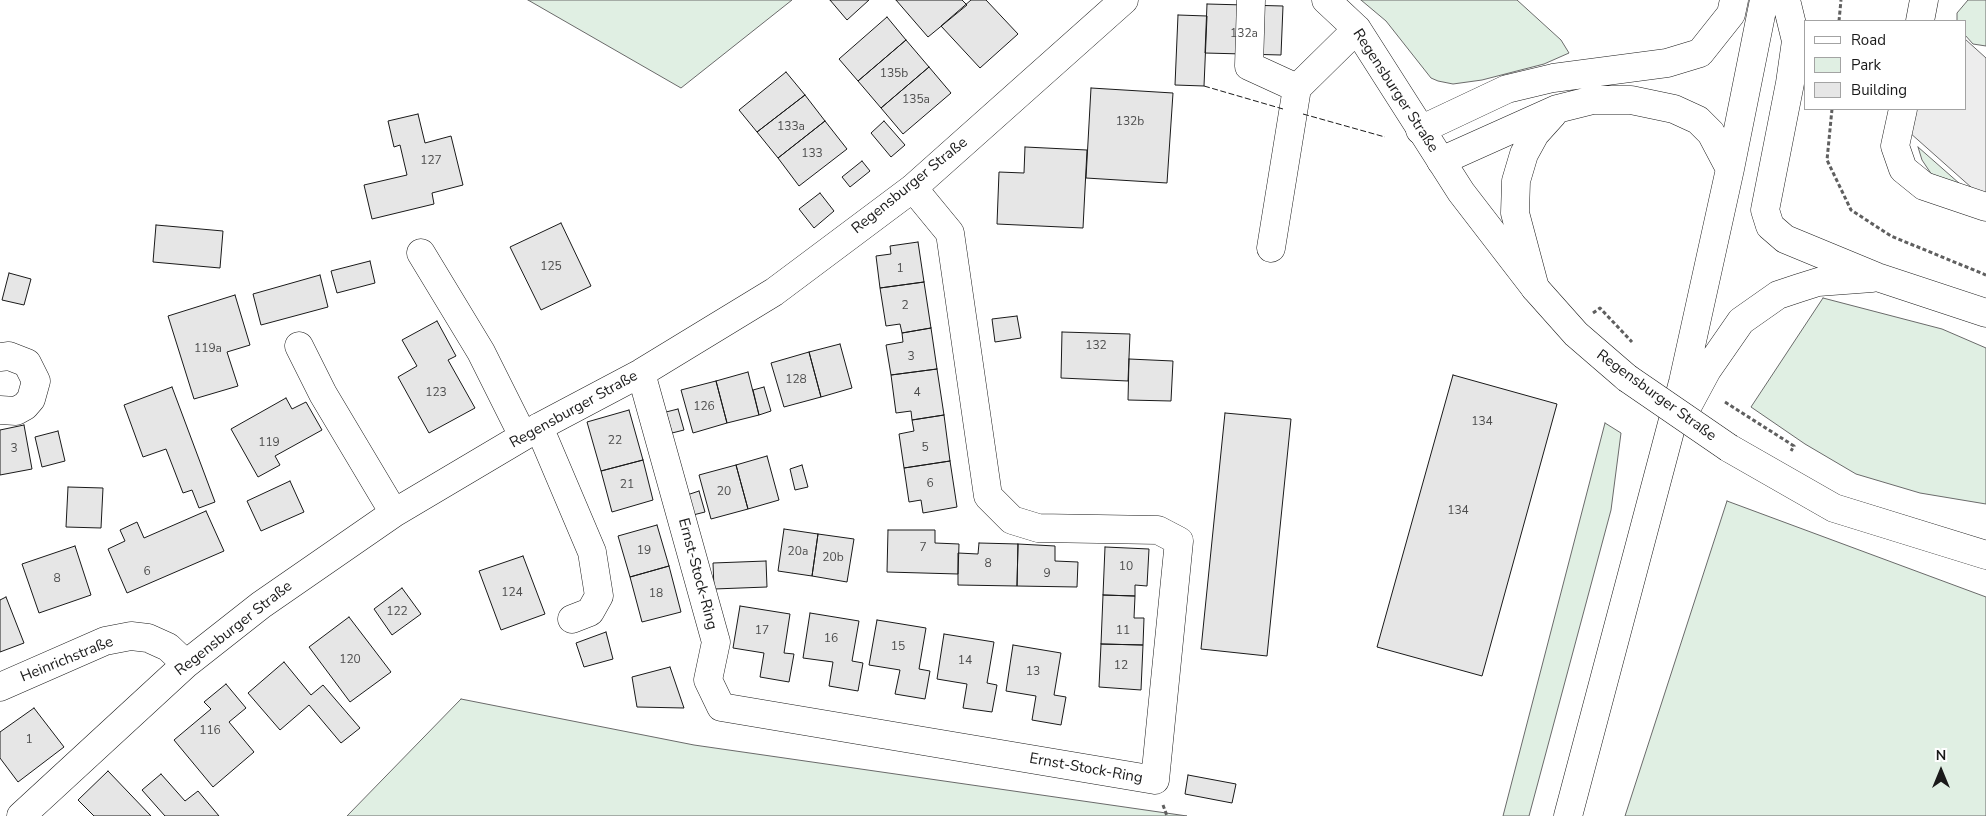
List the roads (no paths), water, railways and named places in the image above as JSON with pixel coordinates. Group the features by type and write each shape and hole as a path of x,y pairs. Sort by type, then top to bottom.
{"main road":[{"name":"Regensburger Straße","path":"21,816 186,664 261,605 394,514 531,432 641,373 774,292 914,188 1124,0"},
{"path":"1251,0 1248,66 1297,88"},
{"name":"Regensburger Straße","path":"1326,0 1358,28 1420,130 1461,192 1535,288 1576,334 1627,378 1730,448 1834,508 1986,555"},
{"path":"1420,130 1507,89 1553,78 1667,63 1700,53 1731,14 1734,0"},
{"path":"1568,816 1667,445 1730,169 1764,0"},
{"path":"1786,0 1796,41 1766,210 1770,226 1785,239 1878,277 1986,313"},
{"path":"1920,20 1924,0"},
{"path":"1271,248 1297,88 1358,28"},
{"path":"1441,161 1557,109 1593,100 1631,100 1674,109 1698,120 1711,133 1730,169"},
{"path":"1535,288 1515,213 1516,181 1524,154 1535,134 1557,109"},
{"path":"1903,110 1895,146 1903,169 1924,186 1986,207"},
{"name":"Ernst-Stock-Ring","path":"641,373 716,642 708,680 721,707 1156,780 1179,541 1158,530 1038,528 1012,520 988,496 950,233 914,188"},
{"path":"421,253 531,432 592,552 599,596 590,612 572,619"},
{"path":"1667,445 1707,370 1741,321 1778,295 1808,285 1818,282 1878,277"},
{"path":"298,346 323,394 394,514"},
{"path":"0,357 9,356 27,363 36,381 31,399 24,406 16,411 0,410"},
{"name":"Heinrichstraße","path":"0,687 105,641 131,636 148,638 168,647 186,664"}]}
